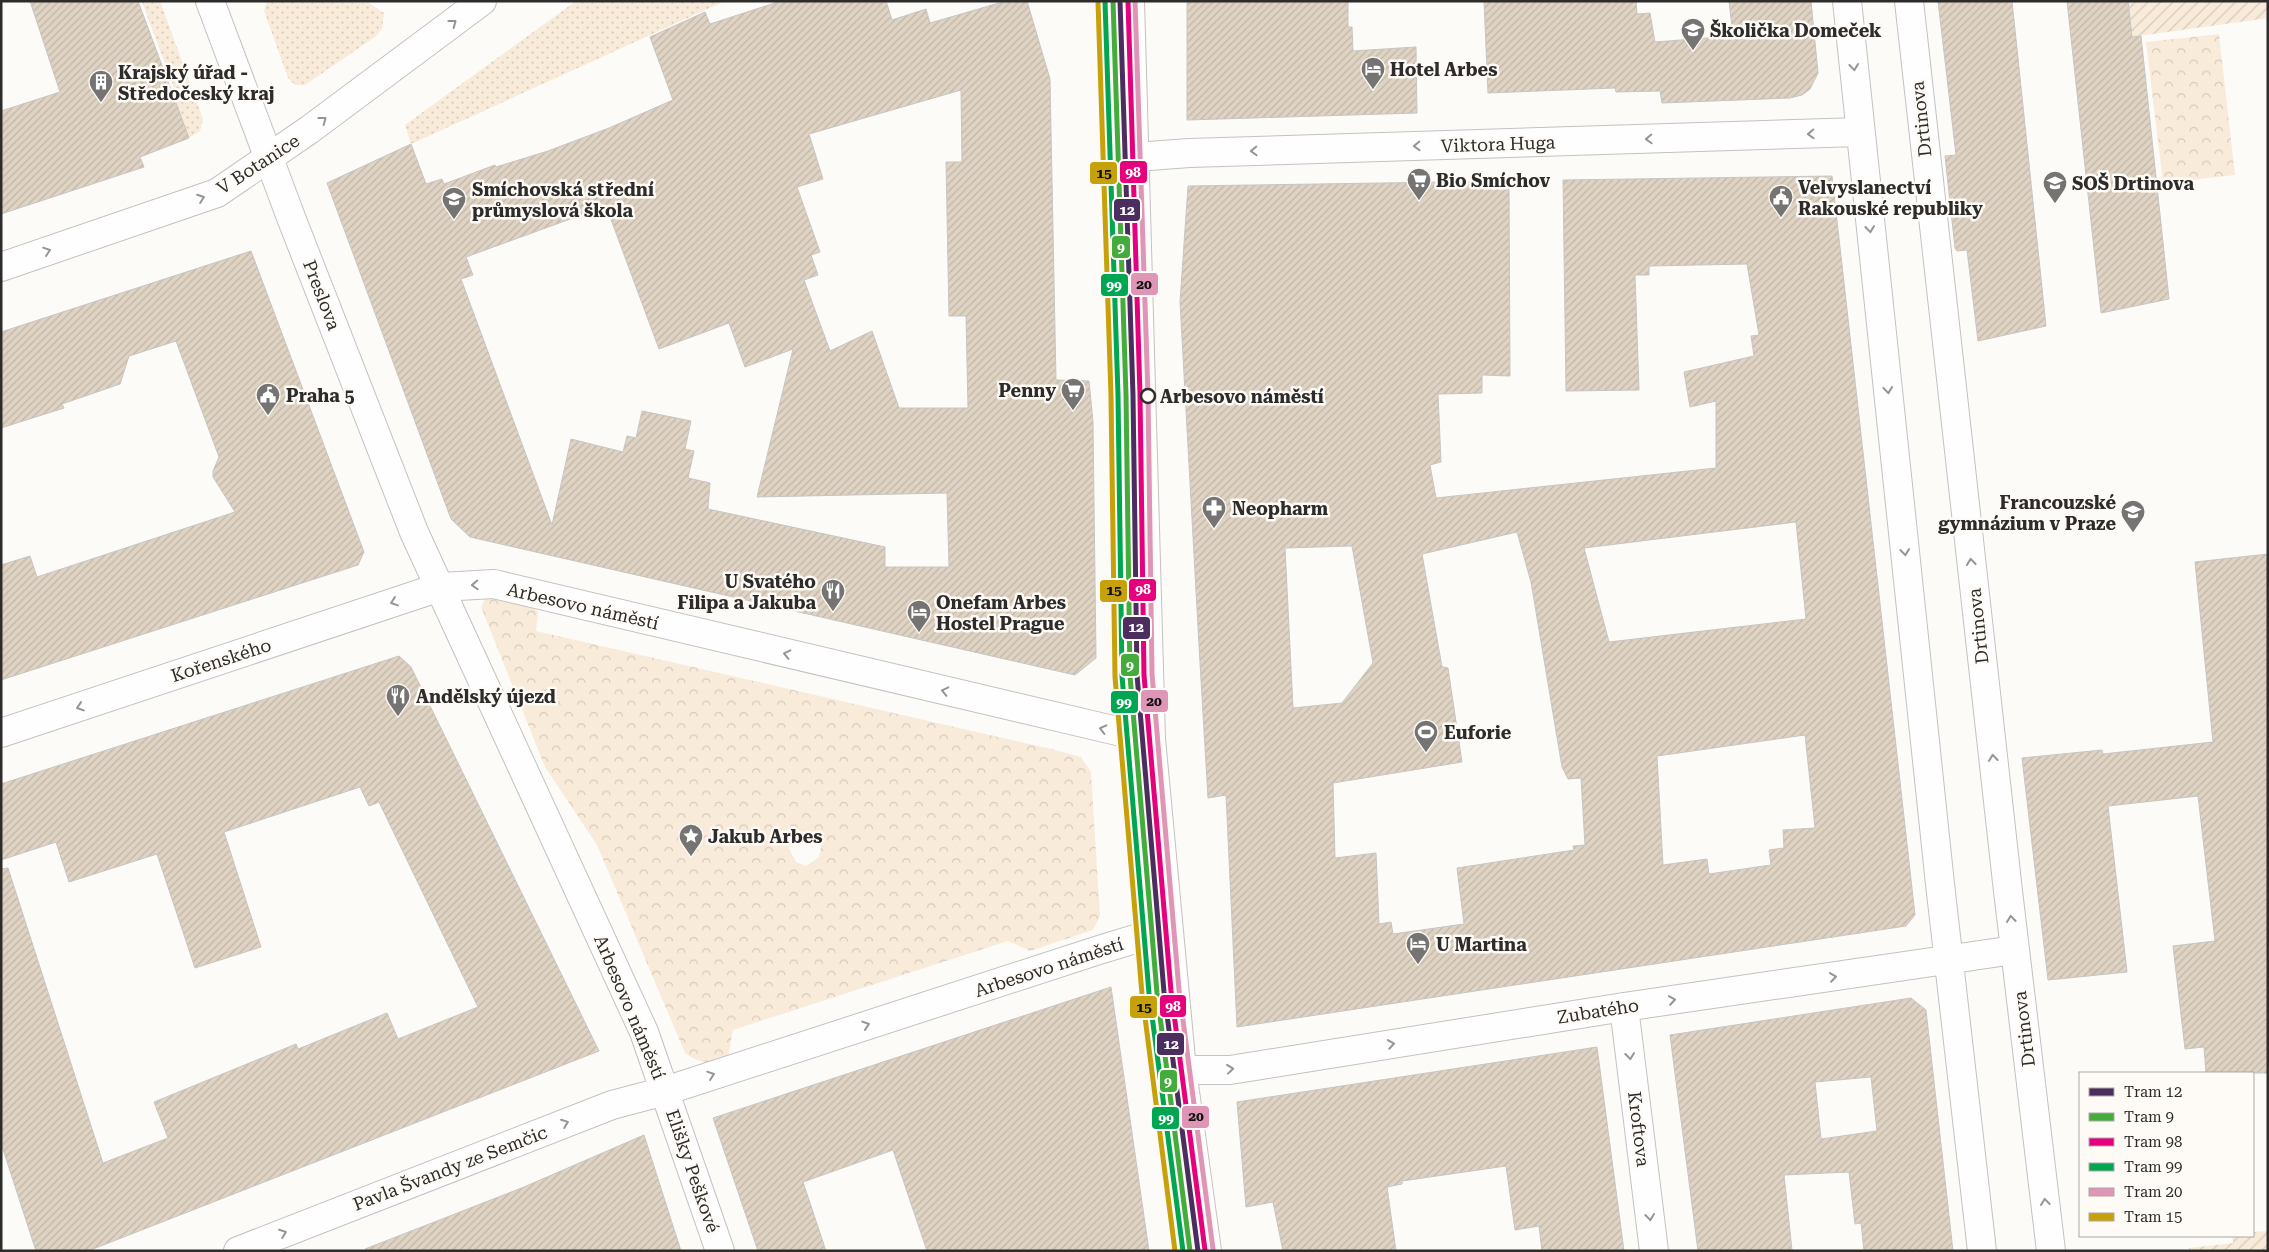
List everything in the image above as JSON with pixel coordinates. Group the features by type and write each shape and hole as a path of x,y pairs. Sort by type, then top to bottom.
{"street":[{"name":"Preslova","path":"210,1 268,157 414,532 440,587"},
{"name":"V Botanice","path":"1,267 217,193 310,130 482,1"},
{"path":"1130,1 1136,157 1151,739 1182,1070 1207,1251"},
{"path":"1847,1 1949,960 1982,1251"},
{"name":"Drtinova","path":"1909,1 2014,950 2051,1251"},
{"name":"Viktora Huga","path":"1136,157 1189,153 1860,132"},
{"name":"Arbesovo náměstí","path":"1151,739 494,584 440,587 644,1032 665,1091 1099,950 1158,932 1168,931"},
{"name":"Kořenského","path":"1,733 440,587"},
{"name":"Zubatého","path":"1182,1070 1230,1070 1624,1007 2014,950"},
{"name":"Kroftova","path":"1624,1007 1654,1251"},
{"name":"Pavla Švandy ze Semčic","path":"238,1251 612,1104 665,1091"},
{"name":"Elišky Peškové","path":"665,1091 720,1251"}],"green space":[{"path":"138,1 160,1 203,119 200,131 189,138 173,95 176,93 142,2"},
{"path":"267,1 369,3 384,13 382,29 375,37 305,85 295,85 288,78 264,11"},
{"path":"576,1 725,1 411,144 405,125"},
{"path":"2128,1 2268,1 2268,18 2132,37"},
{"path":"2219,34 2235,175 2163,183 2146,42"},
{"path":"490,596 531,605 538,612 536,631 1081,757 1091,772 1100,916 1093,930 1030,951 1008,941 733,1030 728,1058 705,1062 696,1060 685,1053 597,845 545,767 481,607 485,599","holes":["802,833 817,838 821,847 819,857 806,866 796,862 789,849 793,839"]},
{"path":"2268,1231 2268,1251 2189,1251 2189,1248 2233,1243 2232,1237 2254,1237 2254,1232"}],"building":[{"name":"Krajský úřad - Středočeský kraj","path":"30,1 138,1 189,138 140,157 144,167 1,214 1,111 60,92"},
{"path":"781,1 886,1 892,20 926,9 930,23 1006,1 1027,1 1050,79 1056,380 1089,381 1093,422 1096,658 1075,675 470,537 451,519 327,183 411,144 426,184 442,179 444,184 495,165 496,167 548,151 609,128 673,100 650,37 705,12 710,24","holes":["961,90 962,162 946,162 949,316 966,316 968,408 899,408 872,331 830,351 804,280 818,275 811,255 820,252 797,187 823,179 809,134","606,206 659,349 729,323 745,367 793,349 757,497 947,493 949,567 885,567 885,547 708,509 710,483 688,478 694,451 685,449 691,421 642,411 636,438 627,436 623,452 571,439 552,525 461,279 473,275 466,257"]},
{"path":"1187,1 1348,1 1348,27 1352,27 1353,51 1416,47 1417,113 1187,120"},
{"path":"1484,1 1636,1 1637,14 1650,13 1655,42 1733,36 1729,1 1811,1 1818,73 1810,89 1802,95 1790,98 1662,103 1660,91 1616,92 1615,88 1488,93"},
{"path":"1938,1 2012,1 2046,326 1978,341 1967,250 1957,251 1955,248 1945,156 1956,155"},
{"path":"2067,1 2128,1 2132,37 2141,36 2169,299 2101,313"},
{"path":"1832,176 1915,915 1906,926 1237,1027 1226,795 1208,798 1200,663 1180,302 1188,186 1509,181 1510,376 1482,375 1482,393 1438,394 1441,462 1430,465 1436,498 1716,468 1716,401 1690,407 1684,372 1754,356 1751,336 1759,335 1747,264 1649,266 1649,275 1635,275 1639,390 1566,391 1563,180","holes":["1796,522 1806,619 1609,642 1584,548","1517,532 1531,582 1562,767 1568,779 1581,778 1585,845 1573,846 1574,850 1457,868 1464,924 1393,934 1391,922 1379,924 1376,853 1335,858 1333,783 1462,762 1448,668 1442,667 1422,554","1352,546 1373,663 1342,703 1293,708 1285,548","1805,735 1815,828 1783,830 1784,848 1769,850 1771,865 1709,874 1707,859 1663,865 1657,756"]},
{"path":"251,251 364,552 358,565 1,680 1,565 30,556 37,577 235,512 213,477 213,471 219,457 176,341 129,356 120,384 62,404 64,408 1,428 1,332"},
{"path":"2268,554 2268,1073 2206,1072 2204,1047 2185,1049 2173,946 2215,941 2198,796 2108,806 2127,972 2048,980 2022,758 2102,750 2103,754 2213,742 2195,562"},
{"path":"399,656 411,667 599,1051 88,1251 36,1251 1,1143 1,869 8,868 103,1163 168,1138 154,1102 296,1044 298,1049 387,1013 398,1039 478,1007 379,802 369,806 360,787 224,832 261,947 195,968 157,854 69,882 56,842 1,860 1,784"},
{"path":"1111,987 1149,1251 927,1251 893,1150 803,1182 826,1251 758,1251 713,1118"},
{"path":"1911,998 1926,1010 1953,1251 1864,1251 1861,1223 1855,1224 1849,1172 1784,1175 1792,1250 1698,1251 1670,1035","holes":["1871,1077 1877,1131 1821,1139 1815,1082"]},
{"path":"1597,1047 1624,1251 1542,1251 1539,1226 1515,1230 1506,1166 1402,1181 1402,1184 1387,1187 1396,1251 1283,1251 1273,1202 1246,1207 1237,1102"},
{"path":"644,1135 681,1251 365,1251 365,1249 524,1187"}],"tram line":[{"name":"99","path":"1105,1 1118,395 1122,676 1149,993 1183,1251"},
{"name":"9","path":"1113,1 1126,395 1130,676 1157,993 1190,1251"},
{"name":"12","path":"1120,1 1133,395 1137,675 1164,992 1198,1251"},
{"name":"98","path":"1128,1 1140,395 1144,675 1171,991 1205,1250"},
{"name":"20","path":"1135,1 1148,395 1152,674 1179,990 1213,1249"},
{"name":"15","path":"1098,2 1111,396 1115,677 1142,994 1175,1251"}],"place":[{"name":"Školička Domeček","path":"1693,51"},
{"name":"Hotel Arbes","path":"1373,90"},
{"name":"Krajský úřad - Středočeský kraj","path":"101,103"},
{"name":"Bio Smíchov","path":"1419,201"},
{"name":"SOŠ Drtinova","path":"2055,204"},
{"name":"Velvyslanectví Rakouské republiky","path":"1781,218"},
{"name":"Smíchovská střední průmyslová škola","path":"454,220"},
{"name":"Arbesovo náměstí","path":"1148,396"},
{"name":"Penny","path":"1073,411"},
{"name":"Praha 5","path":"268,416"},
{"name":"Neopharm","path":"1214,529"},
{"name":"Francouzské gymnázium v Praze","path":"2133,533"},
{"name":"U Svatého Filipa a Jakuba","path":"833,612"},
{"name":"Onefam Arbes Hostel Prague","path":"919,633"},
{"name":"Andělský újezd","path":"398,717"},
{"name":"Euforie","path":"1426,753"},
{"name":"Jakub Arbes","path":"691,857"},
{"name":"U Martina","path":"1418,965"}]}
